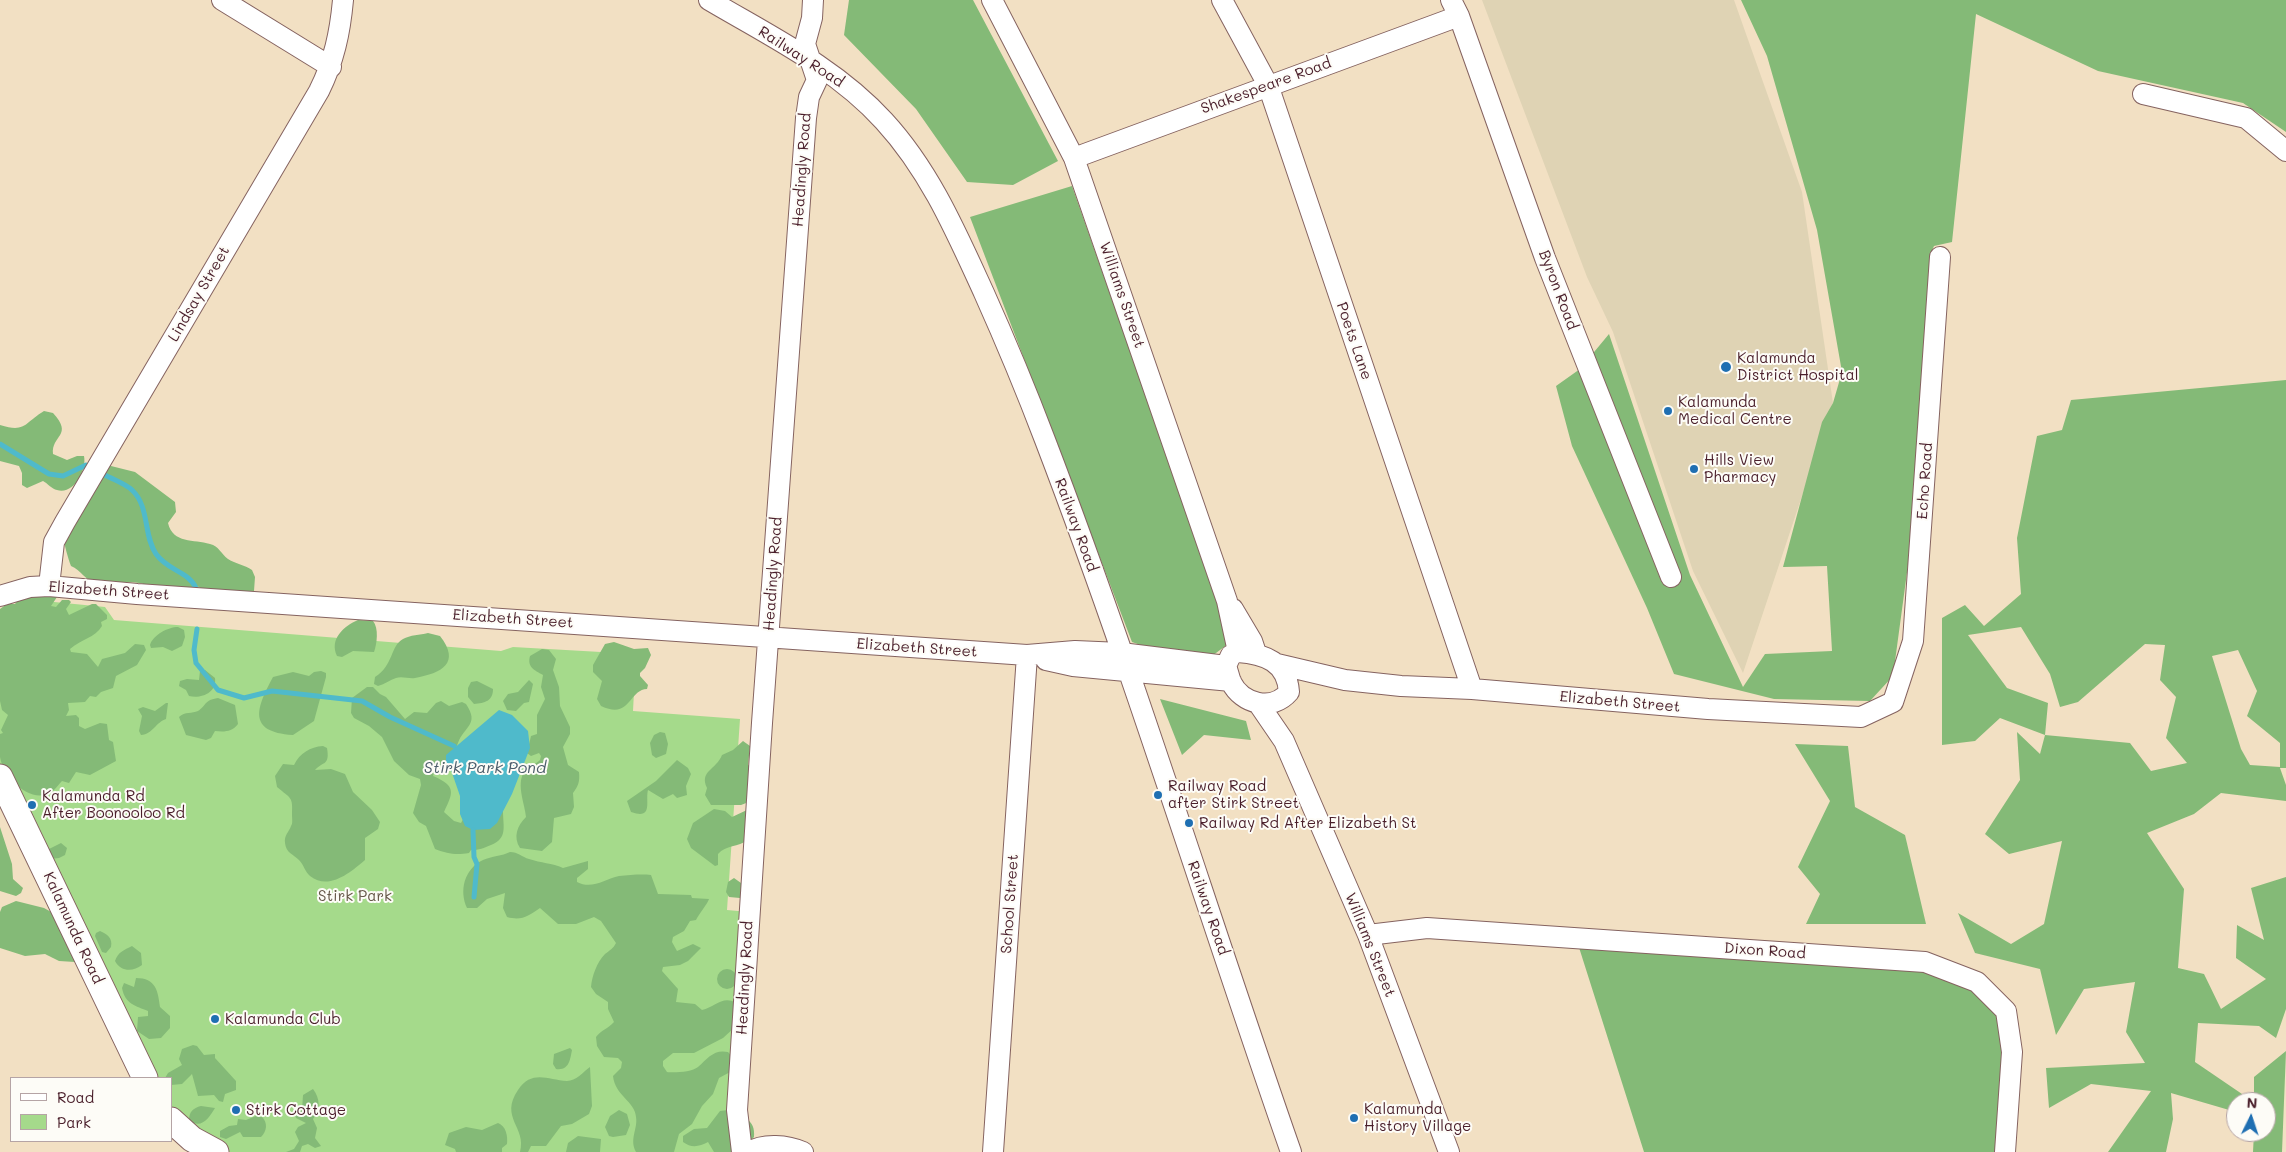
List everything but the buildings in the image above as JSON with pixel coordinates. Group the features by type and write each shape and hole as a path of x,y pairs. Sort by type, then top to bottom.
{"main road":[{"name":"Kalamunda Road","path":"0,777 145,1077"},
{"path":"172,1121 192,1138 216,1152"}],"street":[{"path":"222,0 331,67"},
{"name":"Lindsay Street","path":"49,586 54,542 319,91 331,67 338,41 343,0"},
{"name":"Railway Road","path":"709,0 810,59 852,90 884,120 928,180 956,229 1013,356 1069,502 1291,1152"},
{"name":"Headingly Road","path":"742,1152 737,1110 768,638 806,118 809,97 817,80 805,44 812,18 813,0"},
{"name":"Williams Street","path":"992,0 1074,158 1227,601 1241,619 1252,641 1238,663"},
{"name":"Poets Lane","path":"1222,0 1268,85 1472,689"},
{"name":"Shakespeare Road","path":"1074,158 1268,85 1455,8"},
{"name":"Byron Road","path":"1455,8 1545,258 1671,577"},
{"path":"2143,94 2246,118 2286,151"},
{"name":"Echo Road","path":"1893,702 1914,641 1940,257"},
{"name":"Elizabeth Street","path":"0,596 30,587 49,586 1027,655 1073,666 1125,662 1277,664 1344,680 1401,686 1472,689 1708,709 1861,717 1893,702"},
{"name":"School Street","path":"993,1152 1027,655"},
{"path":"1238,663 1245,698 1258,703"},
{"name":"Williams Street","path":"1277,664 1285,672 1284,741"},
{"name":"Elizabeth Street","path":"1258,703 1271,704 1314,684 1344,680"},
{"name":"Williams Street","path":"1258,703 1284,741 1368,935 1449,1152"},
{"name":"Dixon Road","path":"1368,935 1427,928 1925,962 1977,982 2006,1011 2012,1052 2005,1152"},
{"path":"749,1152 770,1146 795,1148 803,1152"}],"shaded area":[{"name":"Kalamunda District Hospital","path":"1482,0 1734,0 1802,192 1833,403 1743,673 1693,571 1613,332 1587,277"}],"green space":[{"path":"849,0 973,0 1058,161 1013,185 967,182 916,109 844,35"},
{"path":"1741,0 2286,0 2286,132 2243,103 2098,71 1976,14 1952,242 1934,246 1930,255 1908,565 1893,676 1870,701 1774,699 1674,674 1647,608 1572,446 1556,386 1580,369 1609,334 1690,575 1743,687 1765,654 1832,651 1827,566 1783,567 1822,422 1833,403 1842,372 1817,230 1767,56"},
{"path":"1072,186 1232,641 1212,656 1149,648 1132,642 970,217"},
{"path":"2286,380 2286,768 2280,768 2286,785 2286,801 2221,793 2194,814 2147,833 2184,889 2178,968 2204,974 2221,1009 2266,979 2236,958 2237,925 2264,940 2251,888 2286,877 2286,1009 2276,1038 2259,1026 2198,1023 2195,1062 2239,1092 2226,1092 2226,1109 2171,1093 2173,1119 2166,1152 2108,1152 2151,1091 2091,1084 2049,1108 2046,1068 2145,1063 2126,1032 2135,982 2084,989 2056,1035 2040,969 1975,953 1958,913 2011,944 2044,924 2062,841 2009,854 1985,834 2020,780 2017,732 2040,754 2045,735 2000,718 1975,741 1942,745 1942,618 1965,605 1984,626 2021,594 2017,538 2037,436 2062,430 2071,400","holes":["2021,627 2050,674 2060,707 2078,702 2145,644 2165,645 2160,680 2176,697 2166,738 2187,763 2151,771 2130,743 2045,735 2048,703 2007,688 1968,635","2238,650 2257,691 2247,716 2280,743 2280,767 2250,765 2241,749 2212,656"]},
{"path":"44,411 53,413 62,426 62,431 53,448 53,454 67,460 77,456 84,456 83,468 78,480 69,489 63,491 55,489 43,481 27,488 22,485 22,473 19,466 0,461 0,425 15,428 24,426"},
{"path":"111,466 135,472 175,502 176,512 168,523 174,534 185,540 213,545 228,559 252,570 255,577 254,591 249,594 206,591 195,585 189,593 151,589 147,585 134,582 97,583 89,580 71,566 62,527 64,503 100,468"},
{"path":"59,594 51,606 56,607 62,600 69,600 71,602 66,609 69,615 92,604 96,604 107,615 107,619 101,622 102,626 99,630 70,649 71,652 87,654 98,667 102,659 125,653 135,644 144,645 146,650 137,665 116,676 113,688 101,692 96,697 90,696 85,702 68,703 69,710 66,716 76,715 79,718 79,726 85,729 100,723 107,724 109,740 113,742 116,761 90,775 76,772 69,783 62,781 50,793 37,795 23,789 10,778 5,771 0,757 0,734 3,733 1,730 8,715 2,710 0,701 0,609 7,604 15,604 20,597"},
{"name":"Stirk Park","path":"44,601 105,607 114,620 501,651 513,647 636,654 633,711 740,719 727,910 749,912 742,1152 216,1152 172,1121 172,1077 145,1077 0,777 0,610"},
{"path":"358,620 373,621 375,624 377,636 374,652 353,651 342,657 337,656 335,650 336,639 343,630"},
{"path":"178,627 184,630 185,637 182,646 172,651 163,647 151,648 150,645 154,638 166,630"},
{"path":"428,633 440,636 446,645 449,653 446,665 440,670 425,676 413,678 398,677 378,686 374,684 375,677 386,667 399,642 409,637"},
{"path":"614,642 634,649 648,648 651,655 645,668 640,673 640,676 648,685 647,689 636,694 624,707 618,709 601,706 597,699 602,681 593,672 593,665 605,644"},
{"path":"542,649 549,650 556,659 553,670 559,687 560,706 570,727 570,734 563,747 568,765 579,772 579,775 578,784 573,793 574,807 571,814 554,818 552,842 542,851 520,848 516,836 520,824 526,817 521,789 522,777 525,771 540,760 541,756 539,753 531,756 527,753 531,736 537,734 537,715 545,699 541,687 543,675 530,666 529,660 530,656"},
{"path":"205,670 215,678 213,688 207,694 198,697 189,696 186,690 179,686 180,681 187,679 199,680 200,671"},
{"path":"321,671 326,673 326,677 314,721 293,735 278,733 268,729 262,723 259,716 260,708 273,677 293,672 309,676 314,672"},
{"path":"529,680 533,684 529,702 524,703 516,711 507,710 503,701 508,694 518,692"},
{"path":"477,681 493,689 493,693 488,701 474,704 468,697 468,688 471,682"},
{"path":"367,687 373,687 386,697 405,719 414,712 427,713 436,703 441,701 449,706 462,702 466,704 472,717 471,721 461,737 451,762 435,769 433,776 446,783 451,791 444,812 454,821 461,823 466,814 503,811 504,827 500,839 491,845 471,850 469,853 464,854 452,854 435,849 426,826 419,822 413,813 421,785 420,779 409,775 394,761 382,737 369,726 354,718 351,713 352,698"},
{"path":"218,698 235,705 238,724 228,731 215,731 211,738 206,740 186,735 179,717 196,712 208,701"},
{"path":"1160,699 1246,721 1251,740 1204,735 1182,755"},
{"path":"168,703 166,719 149,732 141,735 139,731 142,716 138,709 143,707 155,711"},
{"path":"660,732 665,733 668,744 666,754 656,758 652,755 650,743 654,735"},
{"path":"743,741 750,746 748,765 756,769 754,800 741,805 711,805 705,795 707,788 705,778 707,774 722,755 733,750"},
{"path":"1795,744 1848,746 1855,807 1905,835 1926,924 1806,924 1820,894 1798,867 1830,801"},
{"path":"323,746 327,748 328,758 315,770 331,769 345,774 353,792 372,810 380,822 378,829 365,838 365,860 339,878 325,882 310,876 301,862 287,849 285,840 292,824 292,804 290,798 277,787 275,776 283,764 294,765 306,751"},
{"path":"677,760 688,768 691,774 686,786 687,795 677,798 673,794 663,799 648,790 646,811 638,814 631,812 627,801 656,781"},
{"path":"714,809 725,811 732,817 747,810 748,840 721,851 718,854 718,865 715,866 691,848 687,839 693,823"},
{"path":"0,827 12,864 13,879 23,888 21,893 16,896 0,891"},
{"path":"61,843 67,848 65,855 50,859 49,849"},
{"path":"510,852 563,868 588,861 588,869 577,878 577,882 583,884 598,883 619,876 651,875 658,894 691,895 692,898 709,899 696,920 690,921 684,931 673,937 672,942 677,951 693,944 701,948 688,961 680,965 663,967 662,971 678,989 676,1002 695,1004 702,1010 727,1000 736,1003 734,1028 723,1038 694,1053 673,1053 663,1061 663,1066 667,1072 692,1070 711,1055 723,1051 728,1052 732,1057 732,1071 719,1078 713,1094 702,1106 692,1124 679,1134 674,1152 636,1152 633,1143 636,1121 635,1111 617,1089 613,1076 621,1068 622,1062 618,1058 604,1057 597,1046 596,1037 614,1022 608,1009 608,1002 596,994 591,987 597,965 616,943 601,921 594,917 576,924 558,924 540,908 525,917 507,917 503,908 505,893 487,899 477,908 467,908 463,895 465,881 471,869 483,860"},
{"path":"734,878 741,883 742,894 740,898 729,897 726,892 728,882"},
{"path":"16,901 44,908 53,913 77,959 75,962 59,961 45,954 25,956 0,948 0,912 2,907"},
{"path":"100,931 107,935 111,941 111,947 106,953 102,952 95,936"},
{"path":"1576,938 1925,962 2006,1011 2004,1152 1644,1152"},
{"path":"132,946 141,953 142,965 135,969 127,970 120,967 115,961 120,953"},
{"path":"727,969 734,972 737,979 734,986 727,989 720,986 717,979 720,972"},
{"path":"136,978 148,980 155,986 160,1007 170,1016 170,1028 161,1038 149,1039 137,1031 138,1017 148,1016 148,1011 128,1001 122,988 124,983 134,987"},
{"path":"193,1045 197,1046 204,1055 215,1054 215,1058 236,1081 236,1090 225,1094 223,1102 219,1101 214,1095 198,1096 192,1074 182,1084 172,1085 172,1077 166,1077 168,1073 182,1065 179,1059 182,1049"},
{"path":"570,1048 572,1050 566,1067 556,1069 553,1064 554,1054"},
{"path":"2286,1051 2282,1152 2253,1152 2254,1142 2276,1142 2276,1092 2254,1092 2254,1077"},
{"path":"590,1067 592,1106 589,1114 572,1124 561,1126 546,1146 531,1146 528,1152 520,1152 520,1136 511,1108 518,1090 523,1084 535,1078 541,1077 570,1081"},
{"path":"313,1089 319,1104 313,1119 317,1128 315,1138 321,1146 315,1148 308,1144 302,1146 300,1152 286,1152 294,1149 299,1141 295,1132 298,1127 306,1123 296,1118 294,1112 302,1110 303,1095"},
{"path":"201,1106 215,1108 204,1122 193,1123 189,1120 189,1117 194,1109"},
{"path":"619,1110 627,1114 630,1125 626,1135 609,1136 605,1127 610,1116"},
{"path":"728,1110 747,1119 753,1126 754,1137 740,1152 714,1152 708,1142 695,1146 683,1142 683,1136 694,1129 707,1128 720,1111"},
{"path":"256,1116 262,1117 266,1124 266,1130 261,1137 243,1137 240,1132 226,1139 220,1137 220,1131 229,1126 237,1125 238,1119 246,1120"},
{"path":"498,1123 505,1129 507,1138 507,1144 502,1148 502,1152 456,1152 455,1149 445,1145 449,1133 466,1127 482,1130"},
{"path":"578,1136 601,1139 600,1152 566,1152 568,1143"}],"water":[{"name":"Stirk Park Pond","path":"499,710 512,715 528,731 530,748 512,794 497,823 490,829 473,830 465,826 460,814 460,796 451,770 446,763 446,755"}],"waterway":[{"path":"0,444 49,474 63,476 86,465"},
{"path":"105,475 122,483 138,497 142,504 149,538 156,554 166,564 188,578 196,588"},
{"path":"197,629 194,650 196,663 218,690 244,698 272,691 362,701 390,717 454,746"},
{"path":"473,830 474,857 477,864 474,897"}],"place":[{"name":"Kalamunda District Hospital","path":"1726,367"},
{"name":"Kalamunda Medical Centre","path":"1668,411"},
{"name":"Hills View Pharmacy","path":"1694,469"},
{"name":"Railway Road after Stirk Street","path":"1158,795"},
{"name":"Kalamunda Rd After Boonooloo Rd","path":"32,805"},
{"name":"Railway Rd After Elizabeth St","path":"1189,823"},
{"name":"Kalamunda Club","path":"215,1019"},
{"name":"Stirk Cottage","path":"236,1110"},
{"name":"Kalamunda History Village","path":"1354,1118"}]}
